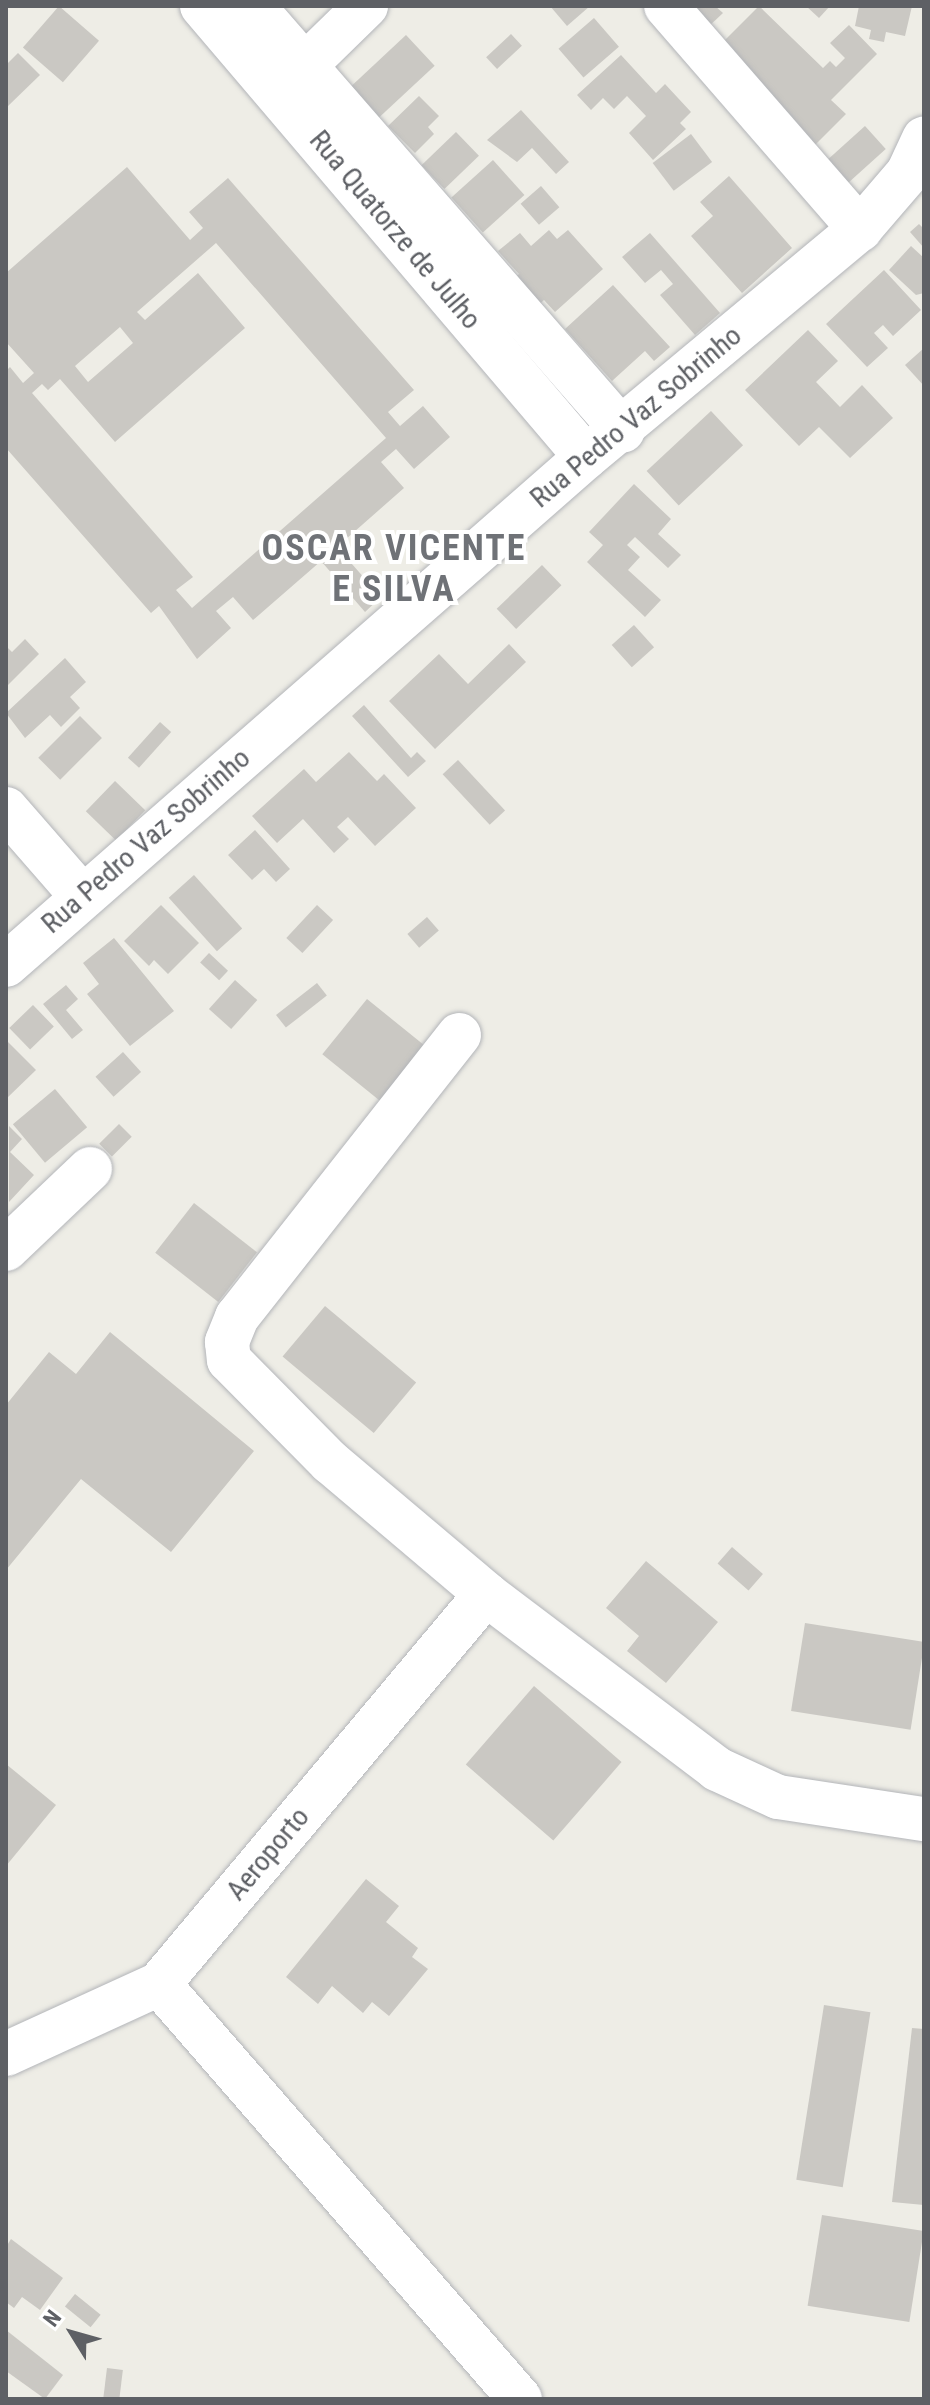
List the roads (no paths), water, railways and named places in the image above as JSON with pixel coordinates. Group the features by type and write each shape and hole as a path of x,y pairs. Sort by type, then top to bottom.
{"street":[{"name":"Rua Quatorze de Julho","path":"202,6 292,78 443,256 586,457"},
{"name":"Rua Quatorze de Julho","path":"253,6 292,78"},
{"path":"292,78 366,6"},
{"path":"666,6 860,229"},
{"name":"Rua Pedro Vaz Sobrinho","path":"6,965 586,457 623,431 860,229 908,173 924,139"},
{"name":"Rua Quatorze de Julho","path":"443,256 623,431"},
{"path":"6,809 82,896"},
{"path":"459,1035 237,1317 227,1342 229,1360 330,1462 486,1594 717,1769 778,1797 924,1819"},
{"path":"6,1249 90,1169"},
{"name":"Aeroporto","path":"6,2054 159,1984 486,1594"},
{"path":"159,1984 520,2399"}],"district":[{"name":"OSCAR VICENTE E SILVA","path":"394,568"}]}
